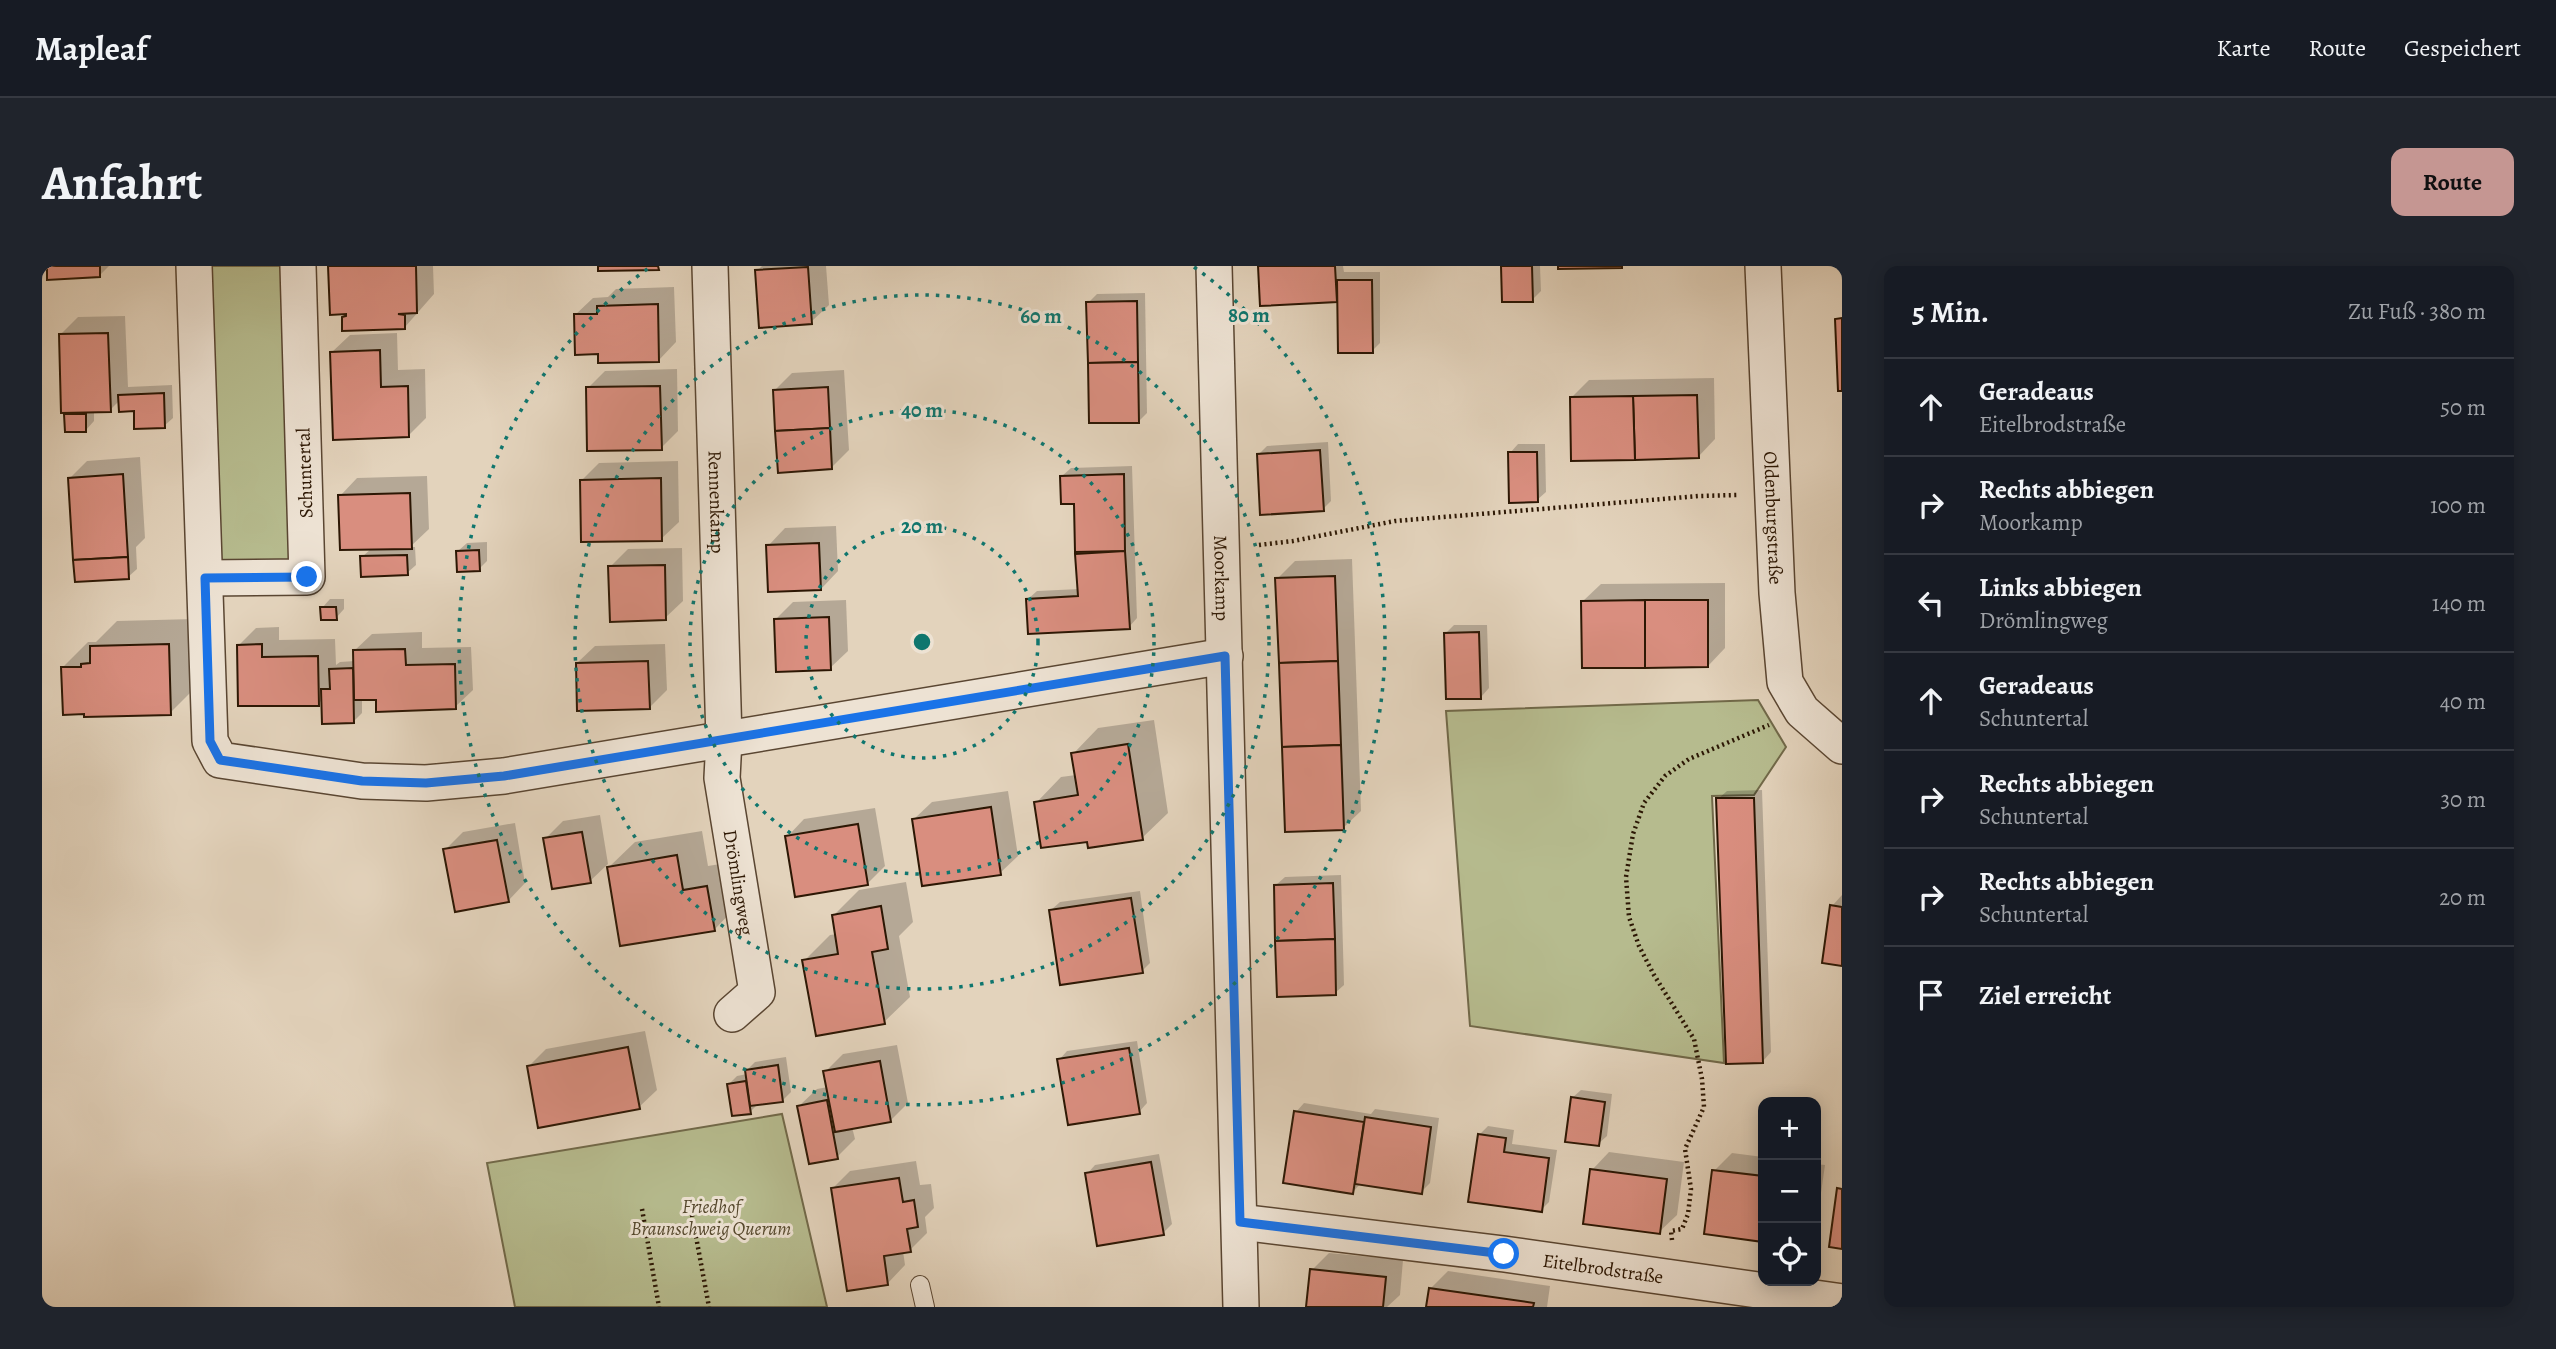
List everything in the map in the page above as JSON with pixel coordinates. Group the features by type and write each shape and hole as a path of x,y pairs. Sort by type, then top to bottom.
{"street":[{"path":"194,266 210,741 220,760 362,781 426,783 504,776 1225,656"},
{"name":"Schuntertal","path":"205,578 307,577 298,266"},
{"name":"Rennenkamp","path":"710,266 724,739"},
{"name":"Moorkamp","path":"1214,266 1241,1307"},
{"name":"Oldenburgstraße","path":"1763,266 1781,653 1785,682 1802,711 1842,746"},
{"name":"Drömlingweg","path":"724,739 722,778 757,992 732,1014"},
{"name":"Eitelbrodstraße","path":"1240,1222 1504,1254 1842,1302"}],"lane":[{"path":"920,1285 925,1307"}],"path":[{"path":"1222,555 1242,547 1293,541 1395,521 1699,496 1773,495"},
{"path":"1680,1280 1680,1250 1673,1243 1671,1231 1682,1228 1688,1214 1691,1189 1685,1149 1704,1107 1702,1079 1694,1039 1654,975 1639,946 1629,916 1626,877 1633,834 1644,803 1665,776 1689,759 1802,711"},
{"path":"690,1204 709,1307"},
{"path":"642,1209 659,1307"}],"green space":[{"path":"194,266 298,266 307,577 205,578"},
{"path":"1758,700 1786,747 1754,795 1712,796 1724,1063 1470,1026 1446,711"},
{"name":"Friedhof Braunschweig Querum","path":"782,1114 827,1307 515,1307 487,1163"}],"building":[{"path":"47,266 100,266 100,277 47,280"},
{"path":"328,266 416,266 417,313 398,314 405,315 405,329 342,331 342,317 346,314 330,315"},
{"path":"598,266 658,266 659,270 598,271"},
{"path":"1258,266 1335,266 1337,302 1260,306"},
{"path":"1501,266 1532,266 1533,302 1502,302"},
{"path":"1558,266 1622,266 1622,268 1558,269"},
{"path":"808,267 812,324 759,328 755,270"},
{"path":"1337,280 1372,280 1373,353 1338,353"},
{"path":"1137,301 1138,362 1088,363 1086,302"},
{"path":"658,304 659,362 598,363 598,354 575,355 574,314 597,314 597,306"},
{"path":"1842,318 1842,391 1838,391 1835,319"},
{"path":"108,333 111,412 61,413 59,334"},
{"path":"380,350 381,387 408,386 409,437 333,440 330,352"},
{"path":"1138,362 1139,423 1089,423 1088,363"},
{"path":"660,386 662,450 587,451 586,387"},
{"path":"828,387 830,428 775,431 773,390"},
{"path":"164,393 165,428 134,429 134,411 119,412 118,395"},
{"path":"1697,395 1699,458 1635,460 1633,396"},
{"path":"1633,396 1635,460 1571,461 1570,397"},
{"path":"64,414 86,414 86,432 65,432"},
{"path":"830,428 832,469 778,473 775,431"},
{"path":"1320,450 1324,511 1260,515 1257,454"},
{"path":"1508,452 1537,452 1538,502 1509,503"},
{"path":"123,474 128,557 73,560 68,478"},
{"path":"1124,474 1125,551 1075,552 1074,504 1061,504 1060,476"},
{"path":"661,478 662,541 581,542 580,480"},
{"path":"410,493 412,549 340,550 338,495"},
{"path":"819,543 821,590 768,592 766,545"},
{"path":"479,550 480,571 457,572 456,551"},
{"path":"1125,551 1130,629 1028,634 1026,599 1078,596 1075,554"},
{"path":"407,555 408,575 361,577 360,556"},
{"path":"128,557 129,579 75,582 73,560"},
{"path":"665,565 666,620 610,622 608,566"},
{"path":"1335,576 1338,661 1279,663 1275,578"},
{"path":"1645,600 1708,600 1708,667 1645,668"},
{"path":"1645,600 1645,668 1582,668 1581,601"},
{"path":"320,607 336,607 337,620 321,620"},
{"path":"829,617 831,670 776,672 774,619"},
{"path":"1479,632 1481,699 1446,699 1444,633"},
{"path":"169,644 171,715 63,715 61,667 81,667 81,664 90,663 90,646"},
{"path":"262,644 262,657 318,656 319,706 238,706 237,645"},
{"path":"405,649 406,665 455,664 456,709 376,712 376,700 354,700 353,650"},
{"path":"648,661 650,709 577,711 576,663"},
{"path":"1338,661 1341,745 1282,747 1279,663"},
{"path":"353,668 354,723 322,724 321,689 330,689 329,669"},
{"path":"1128,744 1143,840 1088,848 1087,842 1041,848 1034,802 1078,795 1071,753"},
{"path":"1341,745 1344,830 1285,832 1282,747"},
{"path":"1716,798 1754,798 1763,1063 1726,1064"},
{"path":"991,807 1001,875 922,886 912,819"},
{"path":"858,824 868,885 795,897 785,836"},
{"path":"582,832 591,883 552,889 543,838"},
{"path":"497,840 509,902 455,912 443,849"},
{"path":"677,855 683,890 707,886 715,931 620,946 607,867"},
{"path":"1333,883 1335,939 1275,941 1274,885"},
{"path":"1131,898 1143,973 1060,985 1049,910"},
{"path":"1830,905 1842,907 1842,966 1822,963"},
{"path":"881,906 888,949 872,952 885,1024 816,1036 802,960 838,954 832,915"},
{"path":"1335,939 1336,995 1277,997 1275,941"},
{"path":"628,1047 640,1109 538,1128 527,1066"},
{"path":"1129,1048 1140,1114 1068,1125 1057,1059"},
{"path":"880,1061 891,1122 835,1132 823,1071"},
{"path":"778,1065 783,1102 750,1106 745,1070"},
{"path":"746,1081 751,1114 732,1116 727,1084"},
{"path":"1571,1097 1605,1102 1599,1146 1565,1142"},
{"path":"827,1100 838,1159 809,1164 797,1106"},
{"path":"1294,1111 1364,1122 1353,1194 1283,1183"},
{"path":"1365,1117 1431,1127 1422,1194 1355,1184"},
{"path":"1478,1134 1506,1138 1504,1152 1549,1158 1542,1212 1468,1202"},
{"path":"1151,1162 1164,1235 1097,1246 1085,1173"},
{"path":"1590,1169 1667,1179 1660,1234 1583,1224"},
{"path":"1712,1170 1758,1175 1758,1241 1704,1234"},
{"path":"899,1178 903,1202 914,1200 918,1227 907,1229 911,1252 884,1256 888,1285 847,1291 831,1188"},
{"path":"1837,1188 1842,1189 1842,1249 1829,1247"},
{"path":"1310,1269 1386,1277 1383,1307 1306,1307"},
{"path":"1429,1288 1534,1303 1533,1307 1426,1307"}],"route":[{"path":"307,577 205,578 210,741 220,760 362,781 426,783 504,776 1225,656 1240,1222 1504,1254"}]}
